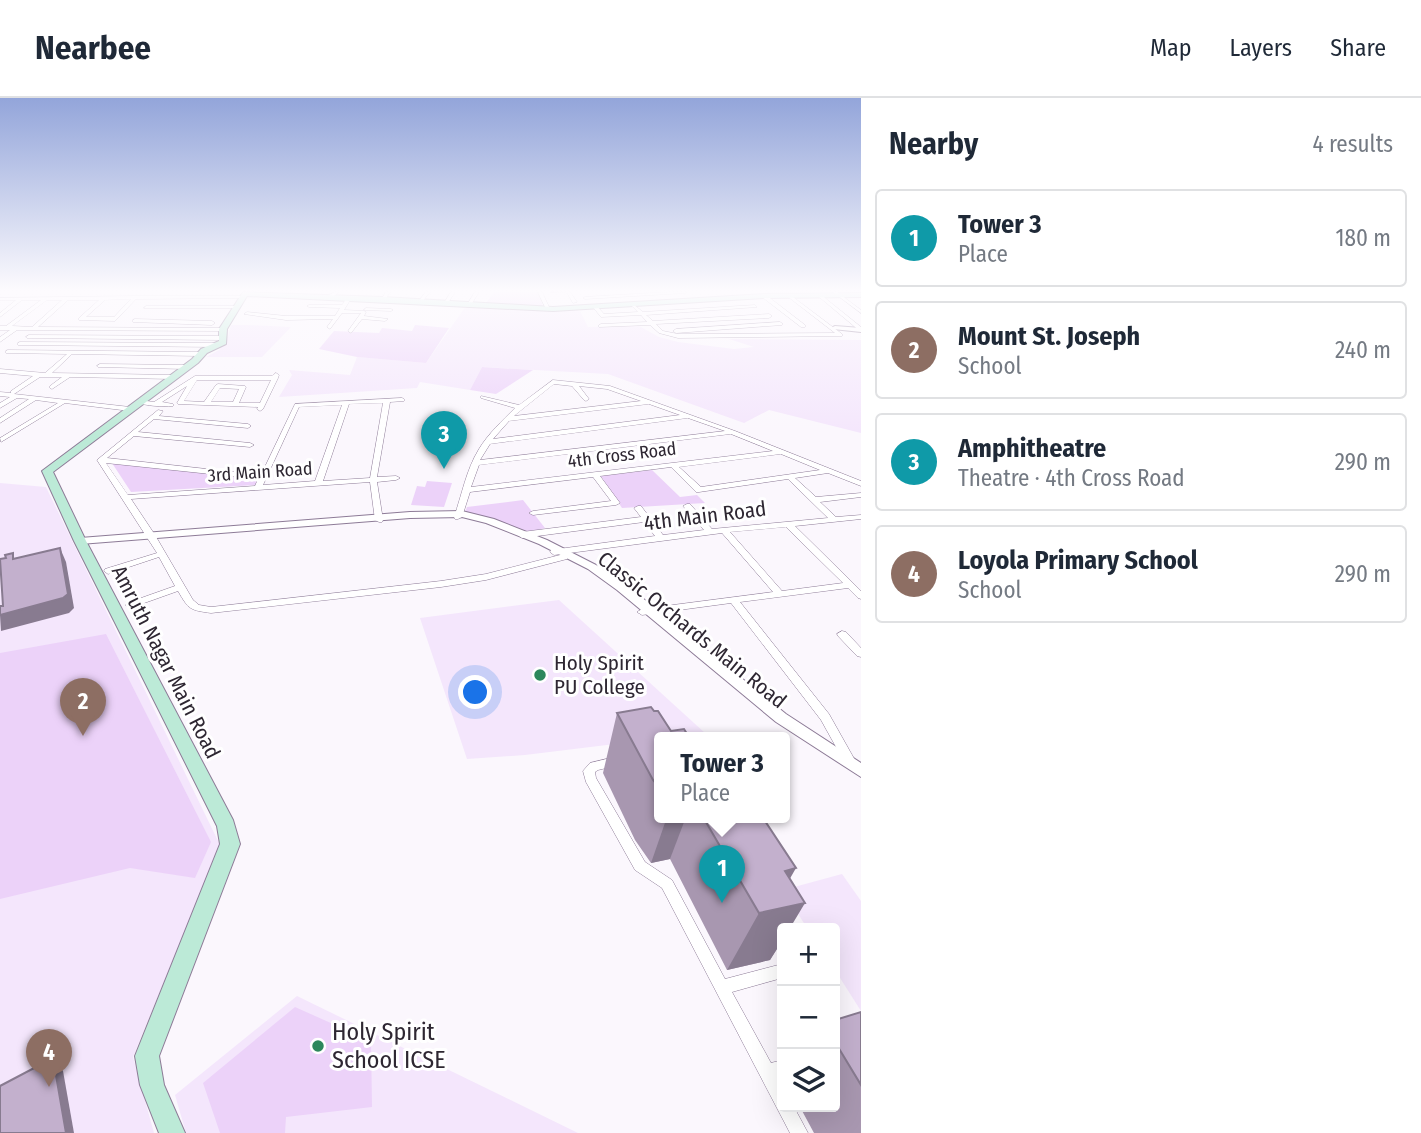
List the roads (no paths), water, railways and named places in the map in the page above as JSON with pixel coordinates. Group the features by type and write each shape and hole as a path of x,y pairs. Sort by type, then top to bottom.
{"main road":[{"name":"Amruth Nagar Main Road","path":"172,1133 152,1085 147,1056 230,844 226,826 80,541 48,470 148,404 174,377 191,372 201,354 216,340"}],"street":[{"path":"0,358 25,340"},
{"path":"20,344 95,340"},
{"path":"8,352 71,355 201,354"},
{"path":"0,406 71,355"},
{"path":"100,366 276,375 258,410 180,403 191,372"},
{"path":"0,371 43,375 174,377"},
{"path":"148,404 191,372"},
{"path":"52,387 68,375"},
{"path":"458,515 476,463 487,442 552,382 608,387 733,432 861,484"},
{"path":"574,384 586,399"},
{"path":"207,407 218,386 243,387 235,404"},
{"path":"0,394 64,401 171,405"},
{"path":"483,397 521,408"},
{"path":"0,421 35,398"},
{"path":"258,488 297,405 402,400"},
{"path":"1,440 64,401"},
{"path":"379,519 373,480 387,401"},
{"path":"318,484 346,402"},
{"path":"509,419 653,402"},
{"path":"148,404 153,418"},
{"path":"207,407 262,405"},
{"path":"487,442 691,416"},
{"path":"102,460 153,418 248,426"},
{"path":"476,463 733,432"},
{"path":"134,434 250,445"},
{"name":"4th Cross Road","path":"467,490 781,452"},
{"path":"102,460 261,477"},
{"path":"102,460 154,535 161,554 180,587 130,606"},
{"path":"673,465 699,490 827,471"},
{"path":"534,513 616,503 595,475"},
{"path":"790,477 833,518"},
{"name":"3rd Main Road","path":"126,497 396,478"},
{"path":"813,500 861,495"},
{"path":"687,506 710,532"},
{"path":"638,508 661,538"},
{"name":"Classic Orchards Main Road","path":"80,541 458,515 521,535 560,553 597,575 781,718 856,768"},
{"name":"4th Main Road","path":"180,587 188,603 196,608 211,610 486,577 560,553 661,538 861,517"},
{"path":"521,535 646,519"},
{"path":"787,523 861,596"},
{"path":"724,530 780,594"},
{"path":"107,571 161,554"},
{"path":"646,612 849,585"},
{"path":"734,601 825,717 856,768"},
{"name":"Classic Orchards Main Road","path":"646,612 776,722 861,778"},
{"path":"842,634 861,654"},
{"path":"634,759 594,766 589,771 590,779 640,866 667,884 722,987 775,1070"},
{"path":"722,987 777,972"},
{"path":"788,1112 799,1133"}],"place":[{"name":"Amphitheatre","path":"444,469"},
{"name":"Holy Spirit PU College","path":"540,675"},
{"name":"Mount St. Joseph","path":"83,736"},
{"name":"Tower 3","path":"722,903"},
{"name":"Holy Spirit School ICSE","path":"318,1046"},
{"name":"Loyola Primary School","path":"49,1087"}]}
